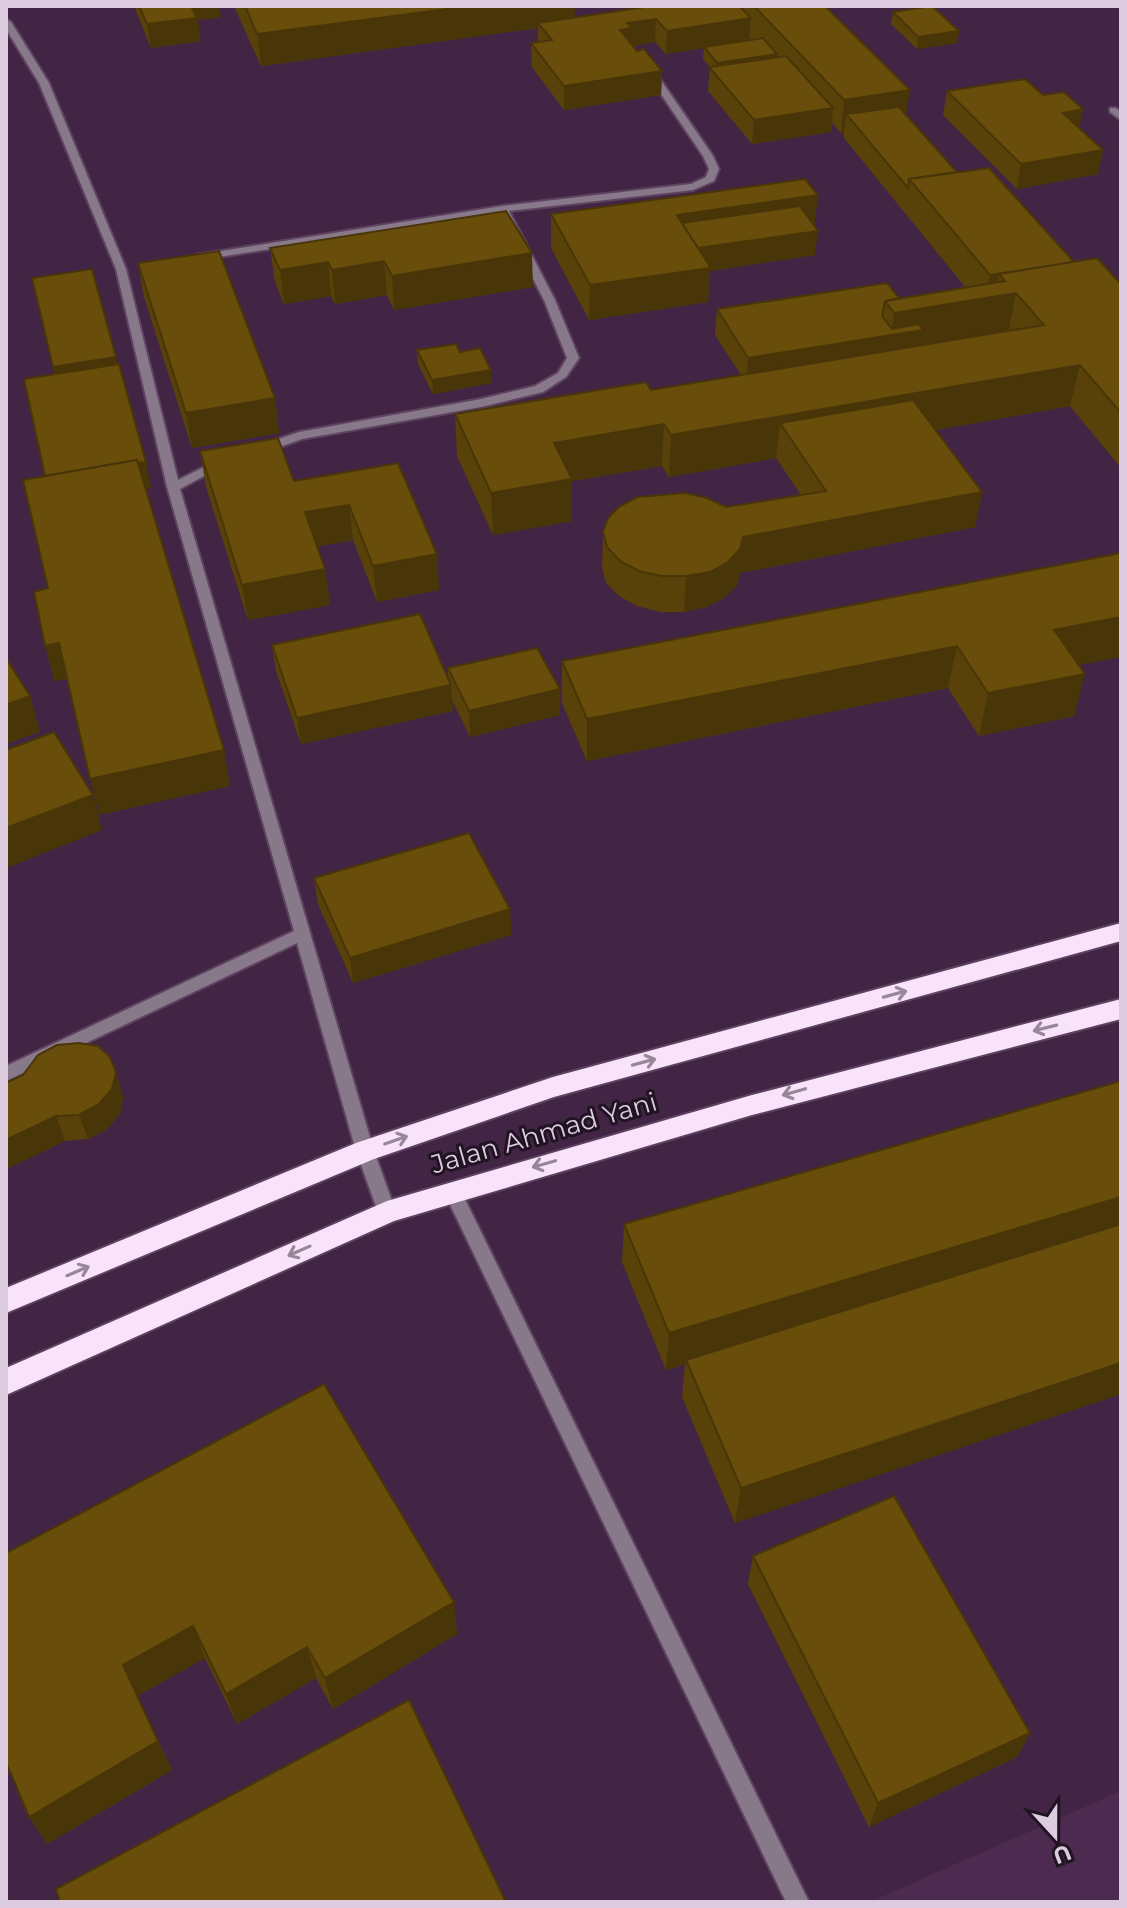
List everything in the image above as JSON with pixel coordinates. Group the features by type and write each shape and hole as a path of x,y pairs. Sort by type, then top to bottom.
{"highway":[{"name":"Jalan Ahmad Yani","path":"6,1301 365,1151 553,1087 1121,932"},
{"name":"Jalan Ahmad Yani","path":"6,1382 387,1212 452,1190 834,1081 1121,1009"}],"street":[{"path":"6,22 44,83 121,269 173,487 365,1151 387,1212"},
{"path":"182,260 502,209 693,187 710,179 714,169 653,75"},
{"path":"243,455 299,436 481,403 539,389 562,375 573,358 564,330 541,278 502,209"},
{"path":"121,269 136,267"},
{"path":"173,487 229,460"},
{"path":"6,1074 302,934"},
{"path":"452,1190 798,1902"}],"shaded area":[{"path":"1121,1791 1121,1902 870,1902"}],"building":[{"path":"139,6 191,6 197,18 147,24"},
{"path":"245,6 470,6 257,34"},
{"path":"651,6 739,6 751,18 667,31 656,19 627,23 631,28 620,30 637,51 644,49 662,71 564,86 531,43 552,40 538,23"},
{"path":"754,6 825,6 910,90 844,100"},
{"path":"932,6 959,31 918,37 893,12"},
{"path":"763,38 777,54 717,63 704,47"},
{"path":"786,56 833,108 754,120 709,67"},
{"path":"1025,79 1043,95 1064,92 1083,109 1063,113 1103,150 1021,164 947,91"},
{"path":"899,107 957,172 909,179 908,188 846,114"},
{"path":"989,168 1074,262 990,275 909,179"},
{"path":"805,179 818,195 677,215 711,268 590,285 551,214"},
{"path":"800,206 818,231 698,248 682,223"},
{"path":"506,211 532,253 392,276 384,261 332,270 328,262 280,270 270,248"},
{"path":"219,251 275,398 186,413 138,263"},
{"path":"1097,258 1121,284 1121,413 1080,365 671,435 664,424 554,443 572,479 491,493 455,414 646,382 651,390 1044,325 1016,293 894,313 885,301 1005,281 999,274"},
{"path":"92,269 116,357 53,367 32,278"},
{"path":"887,283 899,298 885,301 882,316 892,329 919,324 923,330 748,358 717,309"},
{"path":"456,344 460,352 480,348 491,370 432,380 417,350"},
{"path":"119,364 146,462 138,463 137,460 45,476 24,379"},
{"path":"913,400 982,492 743,537 740,549 728,562 710,572 686,576 662,576 639,571 620,561 607,547 603,532 608,518 620,506 638,497 685,493 726,507 826,491 780,423"},
{"path":"278,438 294,481 398,463 437,554 373,566 349,505 305,512 325,569 242,585 200,451"},
{"path":"137,460 224,750 90,779 59,643 45,646 34,592 48,588 23,480"},
{"path":"1121,553 1121,617 1054,630 1085,674 988,693 957,646 587,719 562,661"},
{"path":"420,614 451,685 297,718 272,645"},
{"path":"537,648 560,689 469,711 448,668"},
{"path":"6,658 30,696 6,705"},
{"path":"54,732 93,795 6,828 6,750"},
{"path":"469,833 510,909 350,958 314,878"},
{"path":"79,1043 98,1046 110,1057 116,1072 112,1089 99,1104 79,1115 56,1116 6,1140 6,1083 23,1075 38,1055 57,1045"},
{"path":"1121,1081 1121,1197 669,1333 624,1224"},
{"path":"1121,1224 1121,1363 741,1488 686,1360"},
{"path":"324,1384 454,1602 325,1678 307,1647 226,1694 193,1626 123,1665 158,1741 29,1817 6,1762 6,1553"},
{"path":"894,1496 1030,1733 878,1803 753,1556"},
{"path":"409,1700 506,1902 60,1902 56,1889"}]}
